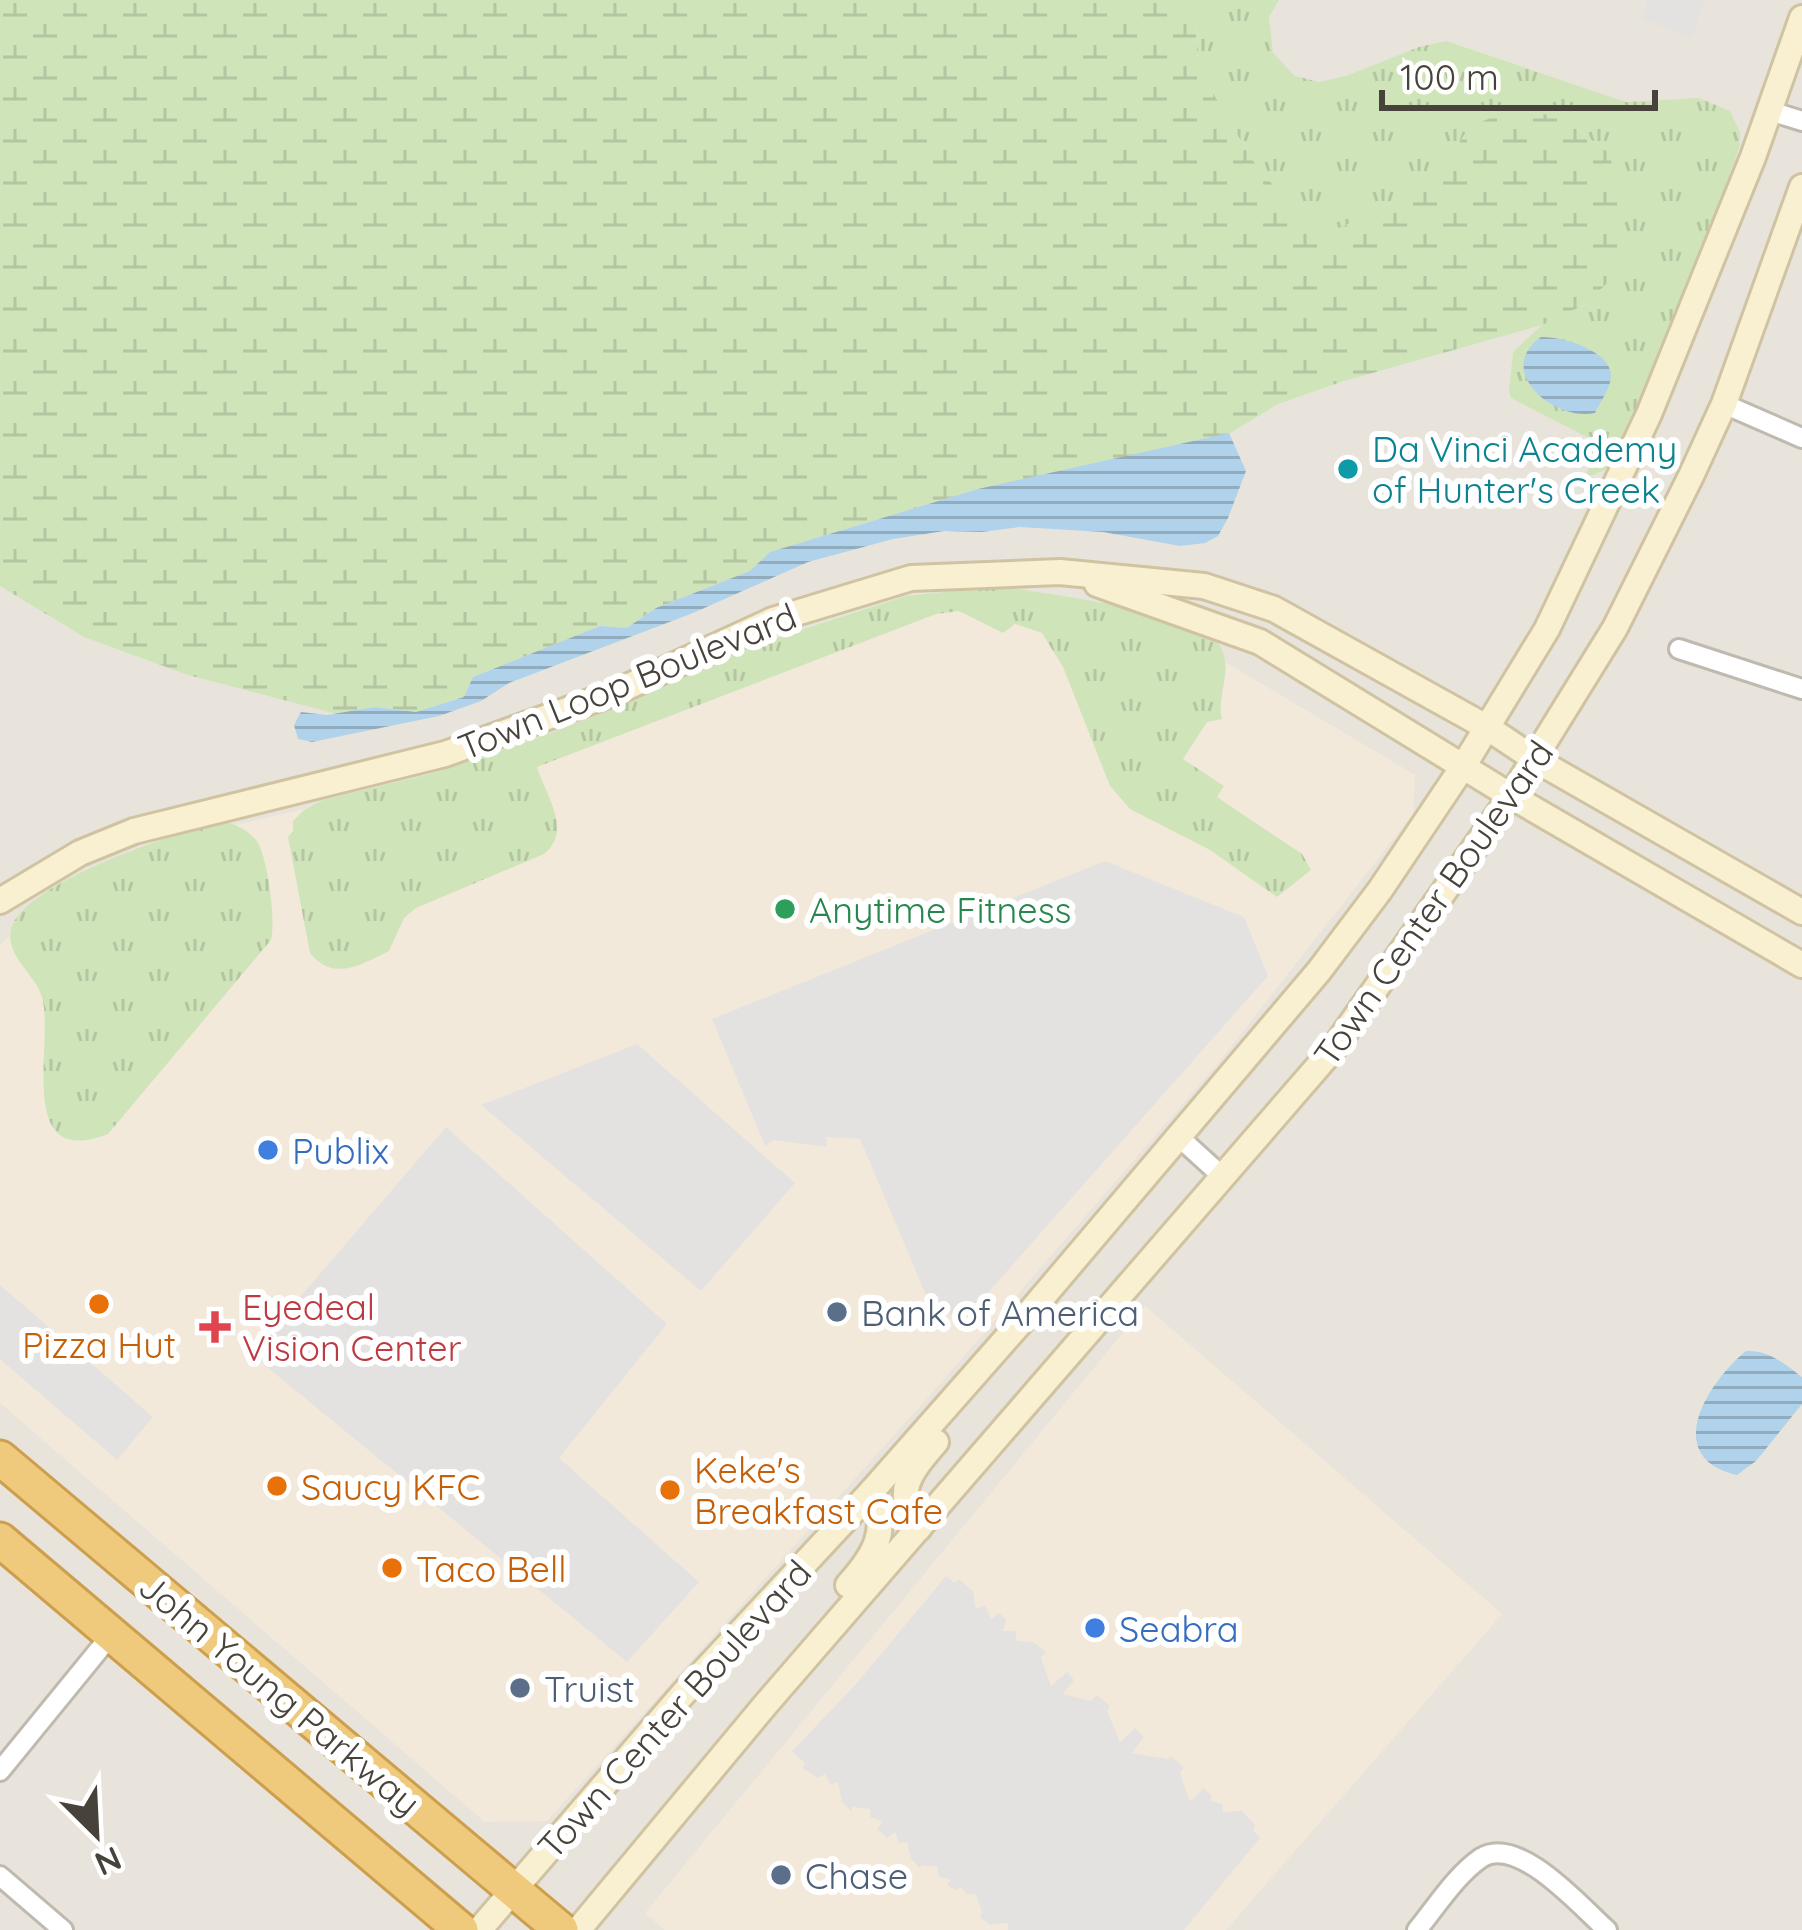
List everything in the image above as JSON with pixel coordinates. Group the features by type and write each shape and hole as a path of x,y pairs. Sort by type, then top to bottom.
{"highway":[{"name":"John Young Parkway","path":"0,1458 561,1930"},
{"name":"John Young Parkway","path":"0,1540 461,1930"}],"street":[{"name":"Town Center Boulevard","path":"479,1930 682,1695 872,1491 1180,1138 1319,970 1464,765 1546,629 1649,414 1770,111 1802,18"},
{"path":"1770,111 1802,121"},
{"name":"Town Center Boulevard","path":"578,1930 766,1704 1334,1048 1511,796 1615,628 1724,404 1802,187"},
{"path":"1724,404 1802,438"},
{"name":"Town Loop Boulevard","path":"1060,572 1260,642 1511,796 1802,965"},
{"name":"Town Loop Boulevard","path":"0,901 80,853 134,831 445,754 614,693 772,620 911,578 1060,572 1204,586 1274,609 1802,912"},
{"path":"1679,649 1802,689"},
{"path":"1180,1138 1224,1178"},
{"name":"Town Center Boulevard","path":"919,1528 905,1510 905,1488 919,1462 1010,1357 1035,1306"},
{"name":"Town Center Boulevard","path":"766,1704 781,1663 866,1565 880,1537 881,1511 872,1491"},
{"path":"0,1771 111,1635"},
{"path":"1417,1930 1481,1858 1508,1852 1528,1861 1607,1930"},
{"path":"0,1876 64,1930"}],"shaded area":[{"path":"0,0 1802,0 1802,1930 0,1930"},
{"path":"1648,0 1705,0 1692,37 1641,19"},
{"path":"905,601 1208,652 1415,775 1413,814 1219,1062 938,1386 547,1821 485,1822 0,1403 0,946 24,919 202,833 422,781"},
{"path":"1105,861 1244,917 1268,976 962,1322 928,1300 860,1139 826,1137 827,1147 774,1140 765,1146 712,1019"},
{"path":"637,1044 795,1183 701,1291 481,1105"},
{"path":"446,1127 667,1324 559,1458 699,1582 627,1662 251,1354"},
{"path":"0,1285 153,1417 117,1460 0,1359"},
{"path":"1145,1306 1502,1614 1226,1930 665,1930 645,1913"},
{"path":"946,1576 955,1583 959,1579 973,1591 976,1609 985,1606 991,1619 999,1613 1006,1619 1003,1631 1015,1631 1017,1641 1033,1642 1046,1652 1041,1658 1051,1686 1067,1672 1074,1680 1063,1694 1091,1701 1097,1695 1110,1706 1107,1711 1120,1742 1135,1728 1144,1737 1132,1753 1171,1756 1184,1768 1180,1773 1189,1799 1203,1788 1212,1795 1210,1801 1223,1804 1223,1812 1242,1811 1255,1825 1253,1830 1260,1838 1184,1930 1008,1930 1008,1923 990,1925 980,1917 975,1893 967,1895 961,1887 955,1890 947,1885 951,1880 938,1876 938,1867 920,1868 911,1859 907,1842 899,1843 895,1832 887,1838 877,1829 883,1822 870,1817 870,1809 853,1807 851,1811 842,1802 838,1782 831,1785 825,1774 818,1778 802,1768 805,1763 792,1751 856,1684"}],"green space":[{"path":"0,0 1194,0 1198,67 1250,157 1316,238 1367,216 1436,176 1469,128 1507,110 1560,116 1610,154 1624,234 1612,278 1586,304 1542,325 1278,404 1222,438 978,489 770,552 751,571 656,608 627,628 600,626 473,677 464,697 416,712 375,707 337,714 188,675 84,637 0,586"},
{"path":"1194,0 1279,0 1269,17 1273,53 1295,76 1319,82 1446,41 1626,102 1699,98 1730,111 1740,132 1740,145 1699,263 1619,455 1607,469 1584,479 1593,457 1582,450 1587,437 1511,398 1509,392 1513,352 1542,325 1586,304 1610,154 1560,116 1469,128 1436,176 1367,216 1316,238 1250,157 1198,67"},
{"path":"999,586 1152,614 1183,623 1220,646 1225,664 1222,719 1207,722 1183,759 1224,786 1217,797 1302,854 1311,870 1277,897 1210,850 1130,809 1110,786 1063,667 1042,633 1015,624 1003,633 959,611 936,614 537,767 557,824 552,845 544,854 416,908 404,918 389,951 368,961 338,969 310,953 288,837 293,821 304,810 323,800 430,774 524,743 616,708 742,649 906,596"},
{"path":"226,822 248,832 262,852 272,905 271,940 108,1134 78,1141 59,1135 44,1096 42,997 11,944 13,924 26,907 77,874 143,846"}],"water":[{"path":"1541,337 1572,342 1604,360 1611,377 1595,413 1563,410 1535,391 1524,364 1528,350"},
{"path":"1229,433 1246,471 1218,536 1205,543 1180,546 1103,532 1020,527 893,539 808,562 439,716 312,742 298,739 294,725 301,712 327,715 375,707 416,712 464,697 473,677 600,626 627,628 656,608 750,571 770,552 978,489"},
{"path":"1746,1351 1769,1355 1802,1377 1802,1404 1756,1461 1737,1475 1714,1466 1701,1452 1696,1436 1706,1399"}],"place":[{"name":"Da Vinci Academy of Hunter's Creek","path":"1348,469"},
{"name":"Anytime Fitness","path":"785,909"},
{"name":"Publix","path":"268,1150"},
{"name":"Pizza Hut","path":"99,1304"},
{"name":"Bank of America","path":"837,1312"},
{"name":"Eyedeal Vision Center","path":"215,1327"},
{"name":"Saucy KFC","path":"277,1486"},
{"name":"Keke's Breakfast Cafe","path":"670,1490"},
{"name":"Taco Bell","path":"392,1568"},
{"name":"Seabra","path":"1095,1628"},
{"name":"Truist","path":"520,1688"},
{"name":"Chase","path":"781,1875"}]}
